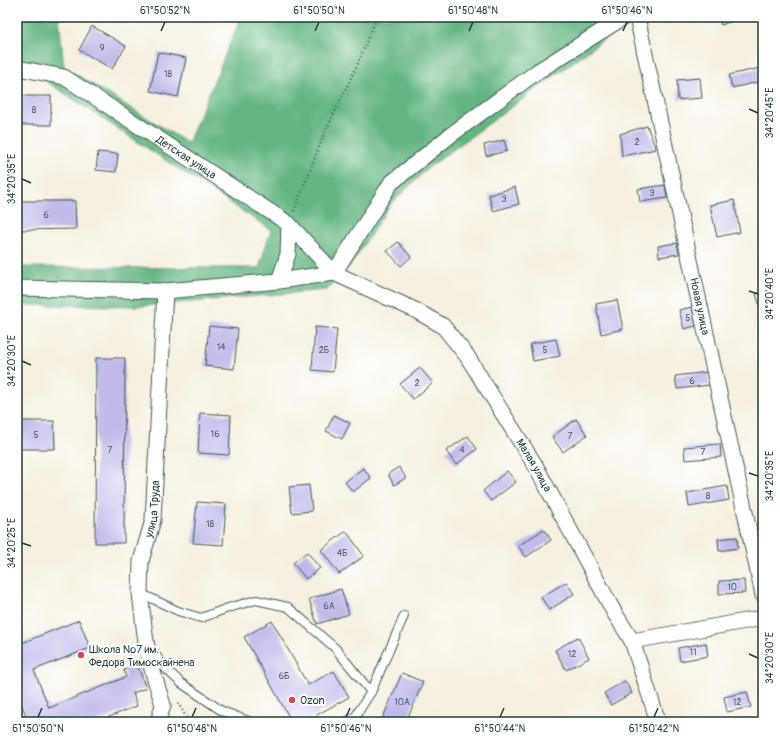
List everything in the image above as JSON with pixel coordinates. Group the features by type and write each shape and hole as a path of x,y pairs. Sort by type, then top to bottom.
{"street":[{"path":"17,288 165,291 280,281 334,273 391,183 452,134 538,71 624,17"},
{"name":"Новая улица","path":"637,17 763,595"},
{"name":"Детская улица","path":"19,67 64,77 289,224 334,273"},
{"path":"280,281 288,254 289,224"},
{"name":"Малая улица","path":"334,273 415,310 443,326 467,356 535,465 614,612 632,641 656,715 660,722"},
{"name":"улица Труда","path":"158,722 163,705 149,659 140,593 141,561 153,520 165,291"},
{"path":"632,641 763,618"}],"lane":[{"path":"140,593 178,611 201,618 256,600 288,607 334,648 371,692"},
{"path":"346,722 355,718 371,692 404,616"},
{"path":"145,635 163,666 181,683 222,711 251,722"}],"path":[{"path":"289,224 325,132 355,70 376,17"}],"green space":[{"path":"17,17 59,17 64,67 188,143 241,17 635,17 428,168 390,205 352,263 327,290 143,306 17,305 17,267 259,268 271,230 17,62"}],"building":[{"path":"718,17 744,17 721,25"},
{"path":"92,26 126,46 112,69 79,50"},
{"path":"158,52 186,58 178,97 150,91"},
{"path":"760,68 762,81 732,88 729,75"},
{"path":"700,78 702,98 678,100 677,80"},
{"path":"17,96 51,96 51,125 17,125"},
{"path":"647,126 656,149 622,156 620,134"},
{"path":"763,133 763,147 762,147 758,135"},
{"path":"504,140 507,151 486,156 484,145"},
{"path":"98,152 118,154 116,172 96,170"},
{"path":"665,185 667,198 640,202 638,189"},
{"path":"515,187 519,204 493,211 489,195"},
{"path":"734,200 740,232 717,237 710,205"},
{"path":"17,201 75,201 76,229 17,230"},
{"path":"398,242 411,257 401,266 387,251"},
{"path":"677,243 679,254 659,257 658,246"},
{"path":"763,292 763,317 756,294"},
{"path":"617,300 623,329 601,334 596,304"},
{"path":"692,307 696,326 684,329 679,310"},
{"path":"209,326 238,329 234,369 205,366"},
{"path":"315,327 337,329 333,372 312,370"},
{"path":"556,339 560,356 533,361 530,344"},
{"path":"96,358 125,358 124,543 95,543"},
{"path":"420,368 433,383 413,399 400,384"},
{"path":"708,372 710,385 677,389 675,376"},
{"path":"200,413 231,415 229,455 198,453"},
{"path":"334,415 350,423 342,439 326,431"},
{"path":"576,419 587,435 563,452 552,437"},
{"path":"17,421 54,421 55,449 17,449"},
{"path":"468,436 477,449 456,465 446,451"},
{"path":"720,444 721,457 685,460 684,447"},
{"path":"399,467 406,478 394,485 388,474"},
{"path":"363,468 371,478 353,492 345,482"},
{"path":"507,471 516,482 491,501 483,491"},
{"path":"309,485 312,511 292,513 289,487"},
{"path":"727,486 729,500 689,507 687,493"},
{"path":"197,502 226,504 223,545 193,543"},
{"path":"544,529 551,540 526,557 518,546"},
{"path":"346,531 364,556 339,574 321,550"},
{"path":"737,537 738,548 719,551 718,539"},
{"path":"307,552 320,568 306,579 293,563"},
{"path":"744,580 745,593 719,594 719,581"},
{"path":"566,582 574,594 549,610 541,597"},
{"path":"341,589 349,614 317,624 309,599"},
{"path":"79,620 90,648 34,670 49,708 126,677 124,670 137,664 146,688 133,693 137,706 96,722 17,722 17,720 26,716 17,692 17,645"},
{"path":"272,621 308,685 334,671 349,697 304,722 292,722 244,637"},
{"path":"578,637 589,658 566,670 555,650"},
{"path":"706,643 708,656 680,661 678,648"},
{"path":"402,673 423,682 406,722 381,722"},
{"path":"625,681 632,693 611,705 604,693"},
{"path":"747,692 751,707 727,712 724,697"}],"place":[{"name":"Школа №7 им. Федора Тимоскайнена","path":"81,655"},
{"name":"Ozon","path":"292,700"}]}
